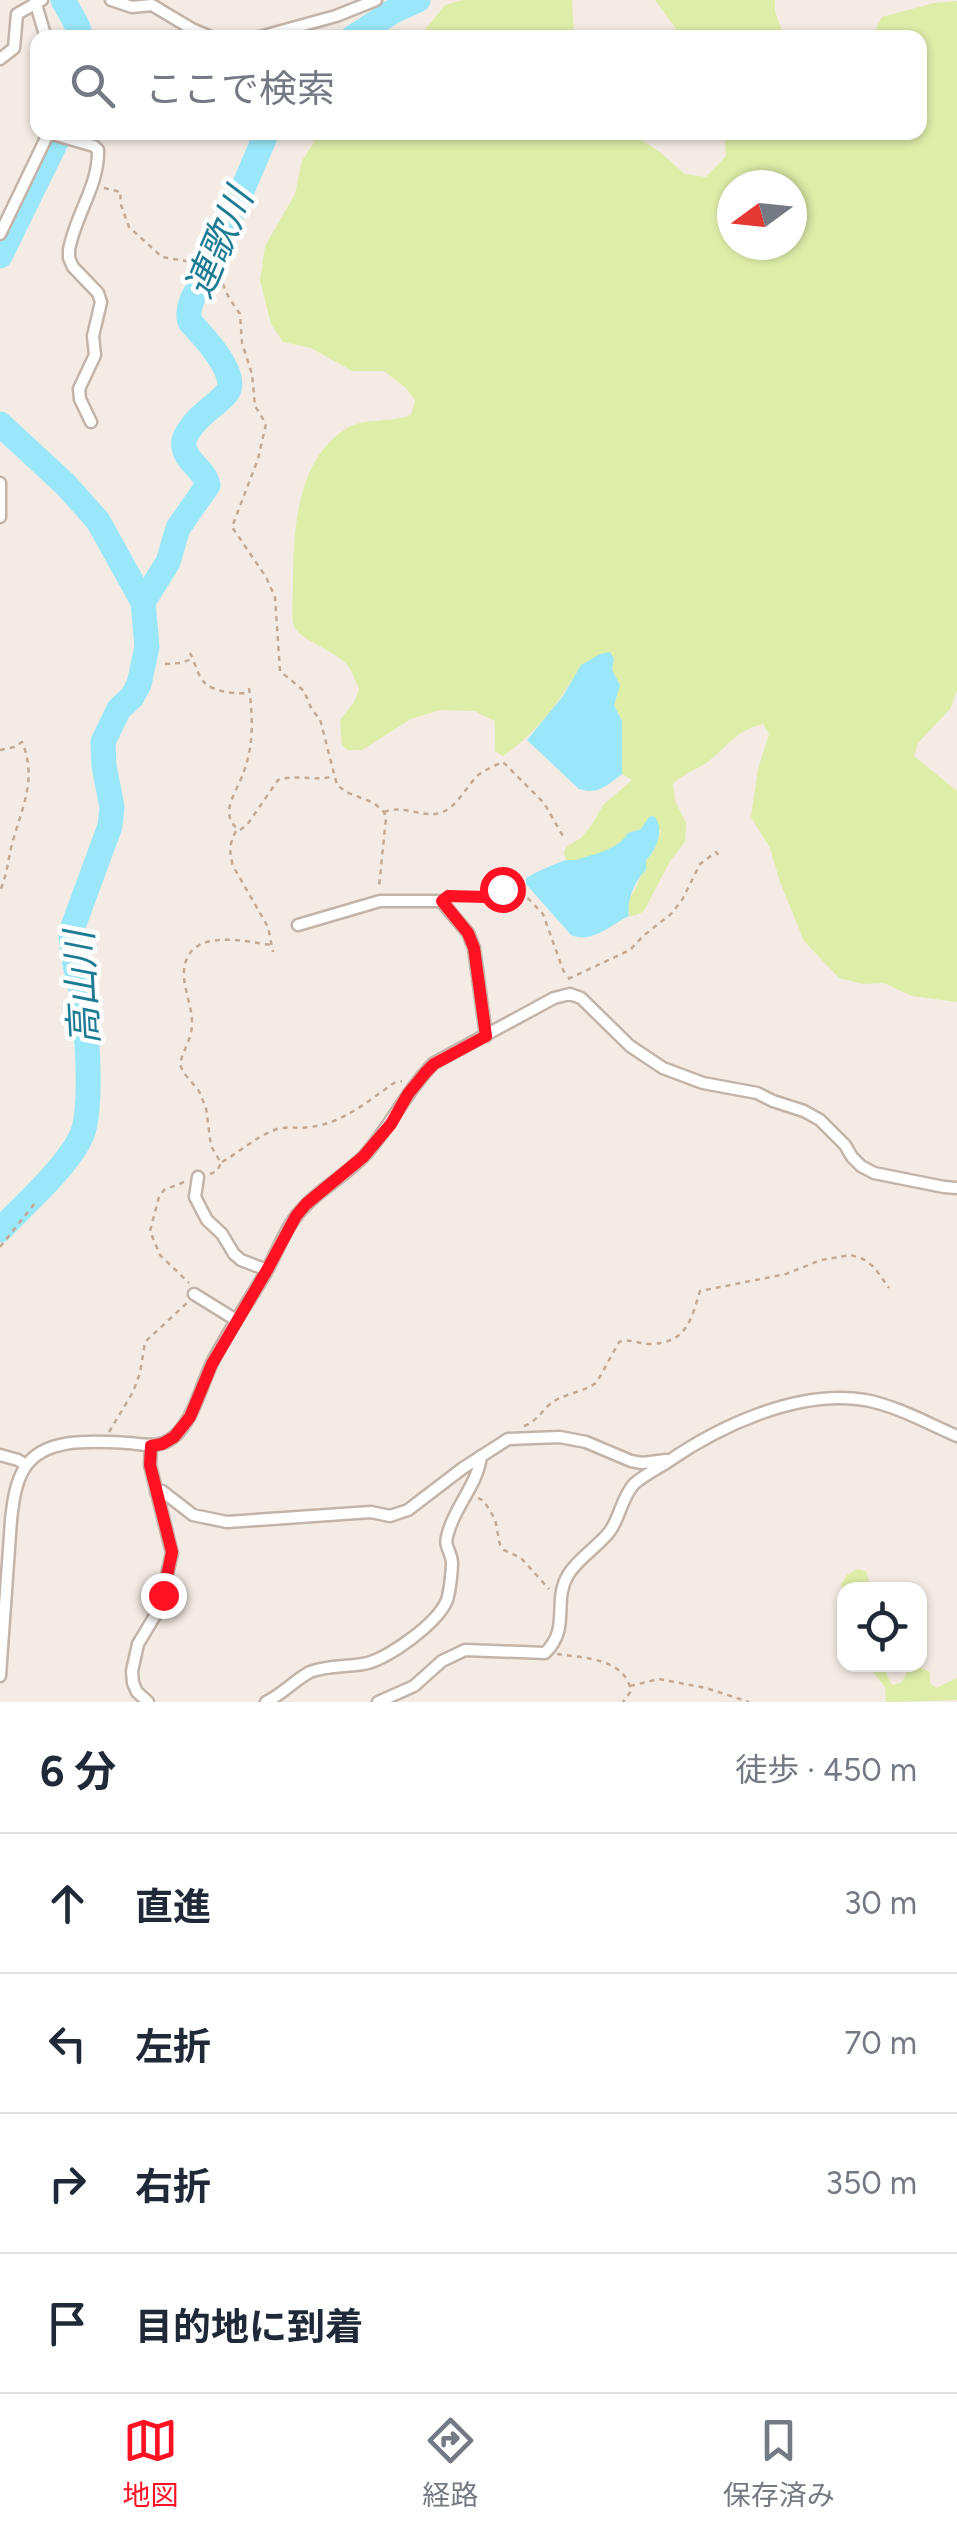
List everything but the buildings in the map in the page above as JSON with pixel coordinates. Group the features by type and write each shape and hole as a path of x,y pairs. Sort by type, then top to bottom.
{"street":[{"path":"111,0 132,7 153,2 194,30"},
{"path":"285,30 376,0"},
{"path":"0,59 14,48 17,14 38,1 44,30"},
{"path":"0,234 51,140"},
{"path":"72,140 98,150 92,186 69,250 73,267 98,293 101,302 93,336 95,355 78,390 91,422"},
{"path":"0,487 0,517"},
{"path":"298,925 380,902 442,901 468,933 474,948 486,1036"},
{"path":"0,1676 14,1494 26,1465 55,1446 105,1442 151,1446 174,1437 190,1417 212,1364 306,1204 363,1157 391,1124 418,1080 434,1064 554,998 575,995 630,1046 663,1068 703,1083 758,1093 804,1111 820,1120 845,1144 852,1158 874,1172 957,1188"},
{"path":"198,1177 195,1197 207,1220 241,1260 267,1270"},
{"path":"194,1294 236,1320"},
{"path":"378,1702 414,1686 442,1661 465,1650 545,1653 555,1644 558,1634 567,1576 609,1532 634,1484 695,1442 782,1406 832,1399 887,1405 957,1436"},
{"path":"156,1492 162,1491 194,1516 227,1522 355,1512 390,1516 408,1510 508,1439 560,1437 586,1442 642,1464 672,1458"},
{"path":"148,1702 138,1692 132,1672 138,1644 159,1609 172,1552 150,1465 151,1446"},
{"path":"0,1455 26,1465"},
{"path":"266,1702 280,1696 308,1673 376,1660 442,1610 452,1562 446,1539 453,1515 479,1468 480,1456"}],"path":[{"path":"92,186 121,192 120,202 129,226 162,257 214,268 240,314 256,406 266,424 258,459 232,527 272,587 278,612 280,671 304,691 320,719 340,788 374,803 384,812 378,876 380,902"},
{"path":"190,653 208,686 229,694 249,690 253,713 250,744 229,814 236,829"},
{"path":"165,664 192,658"},
{"path":"0,750 22,742 28,774 25,808 0,891"},
{"path":"384,812 403,808 443,812 479,774 502,762 544,803 564,838"},
{"path":"236,829 248,825 278,780 334,776"},
{"path":"236,829 228,845 233,866 272,936 273,952"},
{"path":"442,901 448,896 486,897 506,886 517,887 543,914 568,979 630,950 671,914 700,864 716,852 721,858"},
{"path":"221,1163 212,1146 199,1091 180,1064 192,1032 184,969 194,950 213,940 271,945"},
{"path":"105,1442 133,1392 146,1342 194,1294 184,1276 160,1255 153,1243 150,1231 158,1198 164,1190 217,1171 221,1163 244,1146 273,1131 309,1128 344,1117 394,1083 418,1080"},
{"path":"0,1248 35,1203"},
{"path":"508,1439 514,1431 534,1422 554,1401 592,1386 619,1342 632,1339 654,1343 680,1334 691,1321 700,1291 851,1256 874,1267 889,1288"},
{"path":"468,1490 490,1508 500,1545 542,1580 560,1608"},
{"path":"545,1653 618,1668 631,1692 623,1702"},
{"path":"630,1686 658,1679 706,1688 749,1702"}],"green space":[{"path":"463,0 572,0 574,30 425,30 445,5"},
{"path":"655,0 775,0 782,30 677,30"},
{"path":"957,1 957,690 950,709 918,743 914,756 957,791 957,1002 912,996 884,983 863,984 839,978 804,941 770,848 751,817 758,769 769,734 763,724 739,735 709,761 673,783 675,801 686,823 685,842 670,861 644,911 629,916 628,901 661,831 649,818 641,829 629,833 609,850 566,860 566,847 581,838 603,805 632,780 622,774 622,721 614,705 620,685 612,670 614,659 581,665 547,715 503,756 495,751 495,721 474,711 440,710 411,719 362,750 347,750 342,745 340,720 359,689 344,661 304,636 293,622 294,545 300,501 315,461 328,444 351,426 411,415 415,400 384,371 352,371 311,348 283,342 271,324 260,280 265,246 295,194 302,161 316,140 642,140 685,174 706,177 726,156 725,140 927,140 927,30 876,30 882,17"},
{"path":"858,1569 866,1571 869,1582 842,1582"},
{"path":"927,1671 930,1683 936,1688 957,1678 957,1700 886,1702 885,1687 873,1672 887,1672 892,1685 902,1682 907,1672"}],"water":[{"path":"610,652 614,659 612,670 620,685 614,705 622,721 622,774 602,788 586,791 579,789 527,740 563,696 581,665"},
{"path":"654,816 659,827 658,839 646,860 646,870 632,891 629,916 594,935 571,935 526,884 526,878 563,861 613,847"}],"waterway":[{"name":"高山川","path":"63,0 79,30"},
{"name":"連歌川","path":"364,30 418,0"},
{"name":"高山川","path":"0,256 57,140"},
{"name":"連歌川","path":"143,602 168,562 178,528 208,485 185,452 184,441 196,421 230,386 225,367 190,322 189,309 264,140"},
{"name":"高山川","path":"0,424 66,485 98,521 143,602 147,647 139,684 119,709 103,742 112,807 110,826 71,932 86,1037 85,1125 65,1161 0,1230"}],"route":[{"path":"163,1595 172,1552 150,1465 151,1446 174,1437 190,1417 212,1364 296,1216 363,1157 391,1124 418,1080 434,1064 486,1036 474,948 468,933 442,901 448,896 486,897 502,889"}]}
